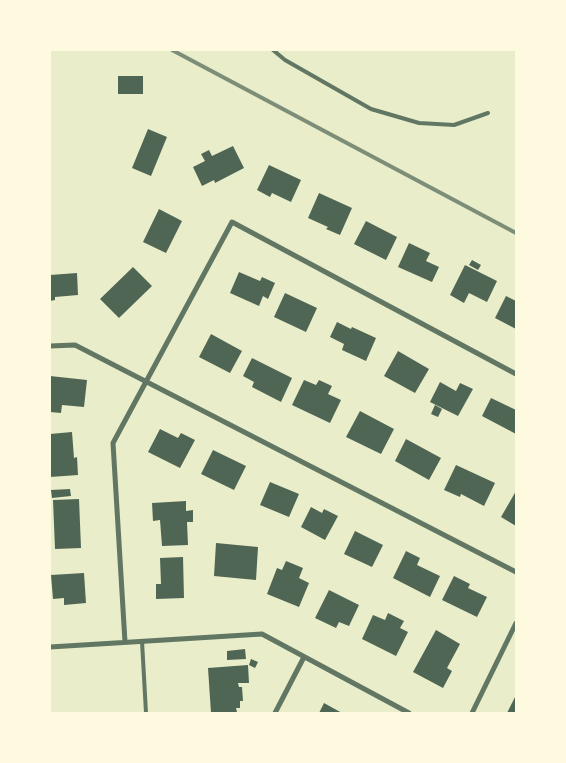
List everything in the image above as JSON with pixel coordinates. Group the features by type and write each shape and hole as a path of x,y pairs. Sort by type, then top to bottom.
{"street":[{"path":"125,642 113,443 232,222 516,374"},
{"path":"50,346 75,345 516,572"},
{"path":"472,713 516,623"},
{"path":"50,647 262,634 409,713"},
{"path":"275,713 304,657"}],"lane":[{"path":"273,50 285,60 371,109 419,123 454,125 488,113"},
{"path":"142,642 146,713"}],"building":[{"path":"118,76 143,76 143,94 118,94"},
{"path":"148,129 167,137 151,176 132,168"},
{"path":"233,146 244,168 215,183 214,180 202,186 193,167 205,161 201,154 209,150 212,156"},
{"path":"269,165 301,180 291,202 272,193 270,197 257,190"},
{"path":"319,193 352,208 340,235 308,218"},
{"path":"159,209 182,221 166,253 143,242"},
{"path":"366,221 397,237 386,260 354,244"},
{"path":"409,243 430,253 426,261 439,267 432,282 398,267"},
{"path":"472,260 481,265 478,270 469,265"},
{"path":"465,265 497,281 487,302 469,293 464,303 450,295"},
{"path":"133,267 152,286 119,318 100,299"},
{"path":"239,272 260,281 262,277 275,283 268,299 263,296 259,306 230,293"},
{"path":"77,273 78,295 55,297 55,300 50,301 50,275"},
{"path":"285,293 317,308 306,332 274,317"},
{"path":"506,296 516,301 516,329 495,318"},
{"path":"337,322 376,338 366,361 342,350 344,344 330,337"},
{"path":"211,334 242,351 230,373 199,357"},
{"path":"398,351 429,369 415,393 384,376"},
{"path":"252,358 292,378 281,402 252,387 254,382 243,376"},
{"path":"50,376 87,380 84,407 62,405 61,413 50,412"},
{"path":"304,380 316,385 319,380 332,386 328,394 341,400 330,423 292,405"},
{"path":"440,382 456,391 460,383 473,389 458,416 430,402"},
{"path":"491,398 516,410 516,434 482,416"},
{"path":"435,405 442,409 438,417 431,414"},
{"path":"360,411 394,429 381,454 346,437"},
{"path":"160,429 178,438 181,433 195,440 180,468 148,452"},
{"path":"72,432 74,458 77,457 78,475 50,477 50,434"},
{"path":"406,439 441,458 429,480 395,461"},
{"path":"213,450 246,466 234,490 201,474"},
{"path":"456,465 495,483 484,506 461,494 460,497 444,490"},
{"path":"270,482 299,494 289,517 260,505"},
{"path":"70,489 71,496 52,498 51,490"},
{"path":"516,491 516,526 501,517"},
{"path":"79,499 81,548 55,549 53,500"},
{"path":"186,501 186,511 193,510 193,522 187,522 188,545 162,546 160,520 153,521 152,503"},
{"path":"311,507 322,513 324,509 338,516 325,540 301,527"},
{"path":"355,531 383,545 372,567 344,554"},
{"path":"216,543 258,547 256,580 214,576"},
{"path":"406,551 420,558 417,565 440,576 430,597 393,578"},
{"path":"183,557 184,598 156,599 156,584 161,584 160,558"},
{"path":"286,561 303,568 299,578 309,583 299,607 267,594 277,568 282,570"},
{"path":"84,573 86,603 64,605 64,598 53,599 51,575"},
{"path":"454,576 470,584 468,588 487,597 477,617 442,600"},
{"path":"329,590 359,605 349,626 339,622 336,628 315,618"},
{"path":"388,613 404,621 400,628 408,632 396,656 362,639 373,615 385,620"},
{"path":"436,630 460,644 447,668 452,671 443,688 413,672"},
{"path":"245,649 246,659 227,660 227,651"},
{"path":"251,659 258,662 255,668 249,665"},
{"path":"248,665 249,683 238,683 239,687 242,687 243,701 240,701 240,708 236,708 237,712 211,713 208,668"},
{"path":"516,695 516,713 507,713"},
{"path":"324,703 342,713 319,713"}],"railway":[{"path":"172,50 516,233"}]}
